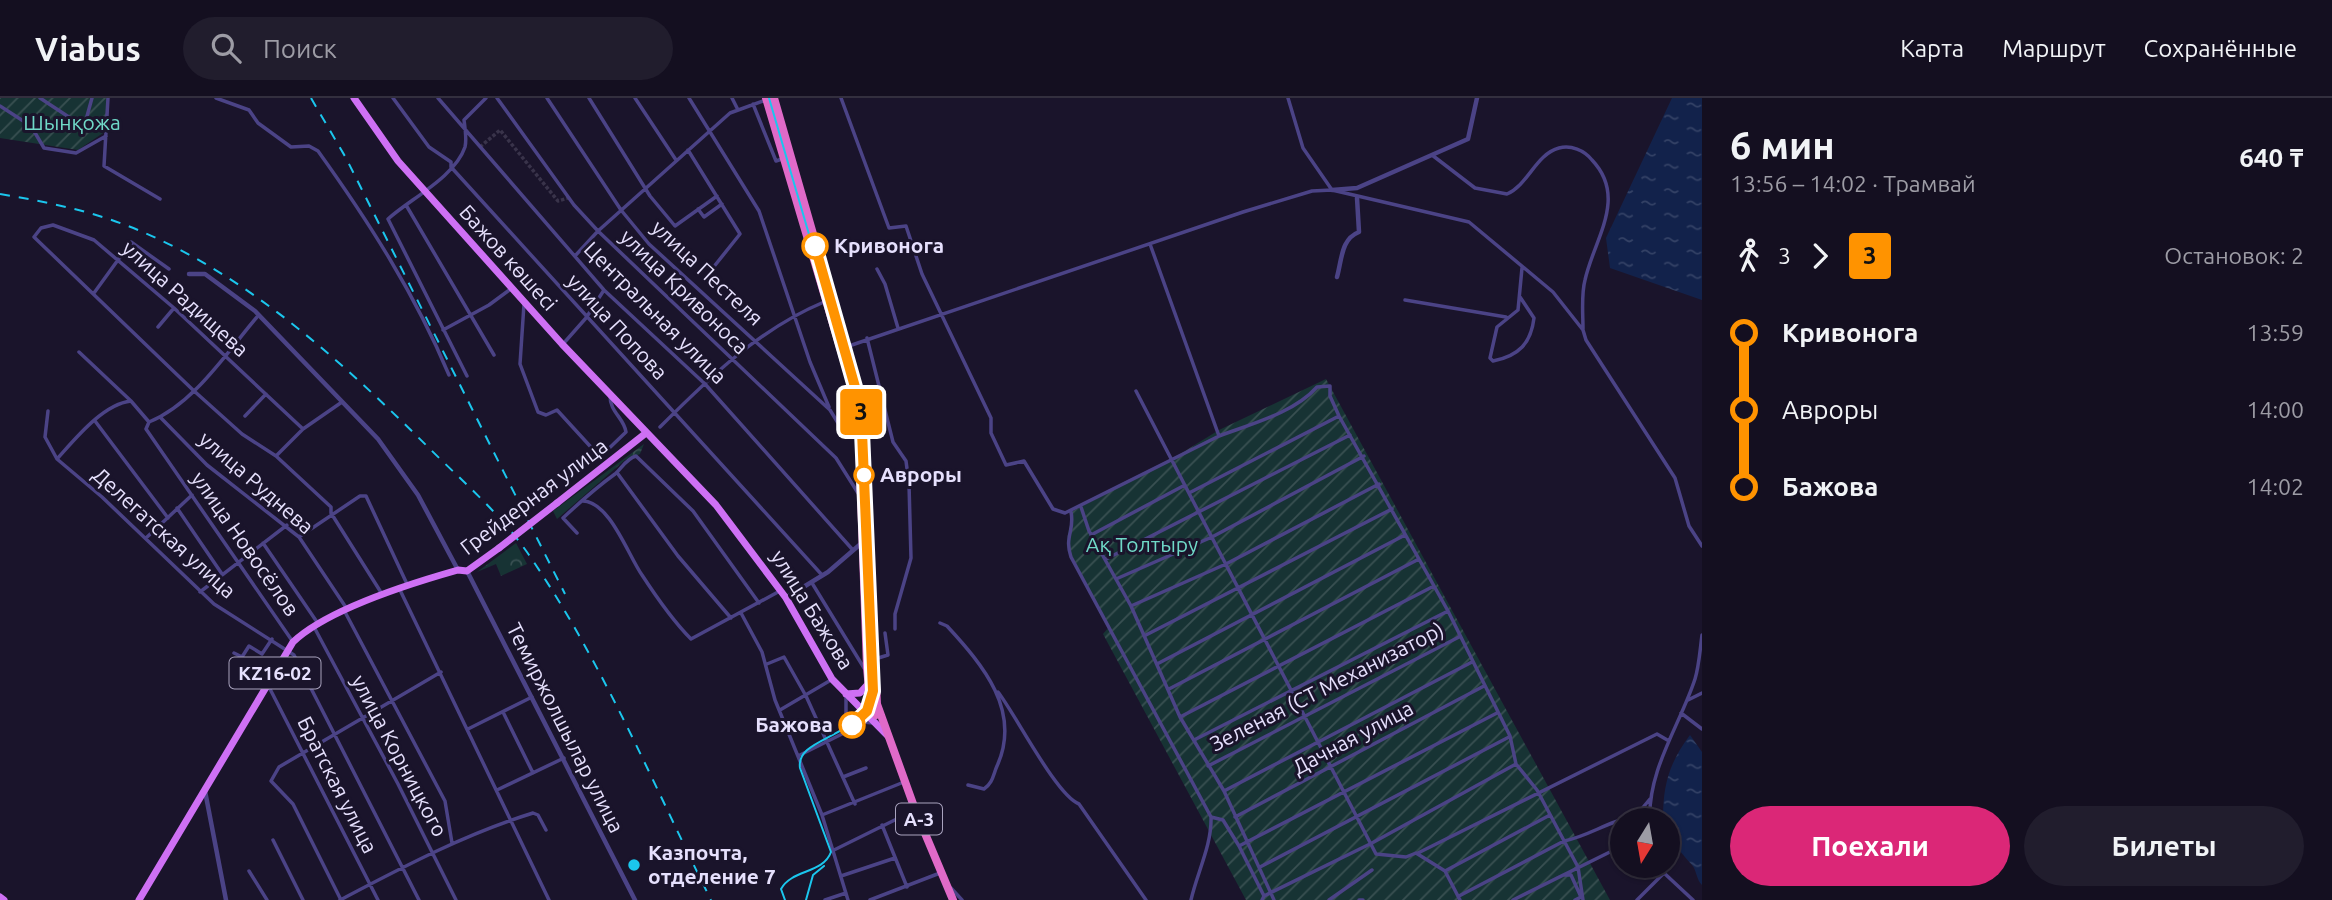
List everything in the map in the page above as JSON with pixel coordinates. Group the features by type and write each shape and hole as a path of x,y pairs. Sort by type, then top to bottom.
{"highway":[{"path":"769,99 827,301 844,347"},
{"path":"769,99 863,408 868,683 870,700 888,736"},
{"path":"864,541 877,704 888,736"},
{"name":"улица Бажова","path":"888,736 915,810 953,900"}],"main road":[{"name":"Бажов көшесі","path":"354,98 398,161 525,302 528,313 562,344 646,433"},
{"name":"Грейдерная улица","path":"139,900 293,642 316,626 408,585 463,571 499,548 646,433"},
{"name":"улица Бажова","path":"646,433 716,505 786,598 832,679 888,736"},
{"path":"846,694 860,693 868,683"}],"street":[{"path":"40,98 84,127 93,98"},
{"path":"108,98 104,166 160,199"},
{"path":"216,98 248,110 258,123 291,147 309,146 318,151 383,245 422,317 449,375"},
{"name":"улица Попова","path":"393,98 429,148 451,162 451,167 586,318 822,575"},
{"name":"Центральная улица","path":"438,98 604,290 705,384 852,549"},
{"path":"467,376 388,219 419,194 426,192 451,167 465,148 464,120 486,98"},
{"name":"улица Кривоноса","path":"498,98 574,205 835,458 864,497"},
{"name":"улица Пестеля","path":"547,98 621,210 649,244 830,410 838,422"},
{"path":"589,98 675,226 717,196"},
{"path":"635,98 676,161"},
{"path":"689,98 760,211 810,362 830,410"},
{"path":"732,98 738,110"},
{"path":"841,98 889,228 906,226 922,274 991,418 991,433 1006,465 1024,461 1054,509 1071,512 1219,436 1261,421 1309,396 1317,387 1330,386 1330,396 1339,416 1364,456 1448,611 1510,736 1516,764 1537,790 1578,867 1582,899"},
{"path":"1288,98 1303,148 1332,190 1357,198 1469,222 1553,292 1583,330"},
{"path":"844,347 1255,208 1312,191 1357,188 1468,138 1477,98"},
{"path":"575,256 598,231 730,113 769,99"},
{"path":"753,104 776,161 786,158"},
{"path":"0,106 31,126 44,148 76,153 106,136"},
{"path":"1432,155 1475,188 1507,194 1556,149 1569,147 1586,153 1601,169 1607,187 1609,215 1585,279 1583,330 1586,340 1675,478 1689,526 1702,547"},
{"path":"688,150 740,234 712,269"},
{"path":"1337,277 1345,243 1349,236 1359,232 1357,198"},
{"path":"698,209 704,217 722,204"},
{"path":"406,205 494,355"},
{"name":"улица Радищева","path":"94,293 34,237 41,228 53,225 94,240 174,308 303,429"},
{"path":"169,269 131,242 94,293 193,390 242,434 276,456 331,507 331,513 384,596"},
{"path":"1150,244 1219,436"},
{"path":"1520,297 1534,318 1532,336 1509,358 1493,361 1490,358 1496,327 1518,310 1522,268"},
{"path":"877,269 885,284 898,328"},
{"name":"Темиржолшылар улица","path":"189,274 205,274 255,311 257,317 342,402 396,462 463,571 532,697 635,900"},
{"path":"443,330 512,288"},
{"path":"562,344 586,318 604,290"},
{"path":"1405,300 1508,317"},
{"path":"660,427 755,340 795,314 827,301"},
{"path":"158,327 174,308"},
{"path":"528,313 521,320 521,373 538,412 546,415 557,410 600,457 626,432 625,426 611,408 610,395"},
{"path":"79,352 139,407 149,422 160,418 193,390 257,317"},
{"path":"867,338 894,442 906,461 909,484 911,558 895,614 895,629"},
{"path":"1136,391 1376,854 1406,857 1537,790 1657,734 1668,741"},
{"path":"245,416 266,394"},
{"path":"57,459 95,421 121,402 131,401"},
{"path":"276,456 303,429 342,402"},
{"name":"Делегатская улица","path":"48,411 45,437 57,459 146,538 200,592 288,650"},
{"path":"1189,494 1339,416"},
{"name":"улица Руднева","path":"160,418 207,465 299,537 347,611 445,801 452,844"},
{"path":"95,421 168,518"},
{"name":"улица Новосёлов","path":"149,422 146,429 293,642"},
{"path":"1105,559 1200,514 1350,435"},
{"path":"1116,579 1212,537 1364,456"},
{"path":"577,533 563,518 612,474 618,473 632,457 639,457 693,511 758,603"},
{"path":"618,473 678,556 731,618"},
{"path":"1131,606 1226,564 1379,484"},
{"path":"1091,535 1185,485"},
{"path":"146,538 192,495"},
{"path":"299,537 331,513 360,496 366,496 408,585"},
{"path":"581,502 594,503 616,527 640,572 670,617 691,639 780,590"},
{"path":"1080,507 1091,535 1131,606 1180,717 1196,739 1208,766 1224,791 1275,900"},
{"path":"177,508 222,574"},
{"path":"1144,637 1392,509"},
{"path":"1071,512 1072,526 1066,538 1072,557 1211,817 1211,833 1198,868 1191,900"},
{"path":"200,592 287,525"},
{"path":"1157,664 1405,535"},
{"path":"786,598 822,575 864,541"},
{"name":"улица Корницкого","path":"263,543 316,626 456,900"},
{"path":"1169,689 1419,559"},
{"path":"811,581 861,666 867,668"},
{"path":"1180,717 1434,586"},
{"path":"399,589 549,900"},
{"path":"1196,739 1448,611"},
{"path":"741,613 767,664 779,710 822,816 849,900"},
{"path":"940,623 947,626 966,647 998,692 1044,767 1068,799 1079,804 1146,900"},
{"path":"873,660 888,655 885,633"},
{"path":"1650,808 1650,799 1668,741 1695,678 1702,635"},
{"name":"Зеленая (СТ Механизатор)","path":"1208,766 1460,637"},
{"path":"234,653 242,657 249,646 262,654 272,639"},
{"path":"288,650 294,655 419,900"},
{"path":"767,664 784,657 828,741 855,804"},
{"path":"1224,791 1472,662"},
{"path":"441,672 335,736 279,766 271,781 293,804 341,900 432,852 511,819 533,813 538,815 547,830"},
{"path":"779,710 832,679"},
{"name":"Братская улица","path":"268,685 379,900"},
{"name":"Дачная улица","path":"1236,817 1484,686"},
{"path":"968,785 979,790 988,786 1000,759 1006,735 998,692"},
{"path":"1686,701 1702,693"},
{"path":"846,694 846,732"},
{"path":"468,730 532,697"},
{"path":"503,712 533,773"},
{"path":"1239,846 1497,713"},
{"path":"1681,713 1702,729"},
{"path":"798,756 863,722 873,723"},
{"path":"1260,867 1510,736"},
{"path":"497,790 564,758"},
{"path":"1211,817 1223,820 1239,846 1263,898 1372,843 1516,764"},
{"path":"843,777 866,768"},
{"path":"822,816 906,781"},
{"path":"205,788 226,900"},
{"path":"1416,853 1445,871 1459,898 1564,841 1578,838 1619,819 1635,817 1650,799"},
{"path":"194,807 202,808 208,814"},
{"path":"834,850 915,810"},
{"path":"1445,871 1550,815"},
{"path":"882,825 907,887"},
{"path":"273,840 303,900"},
{"path":"1513,900 1610,852"},
{"path":"841,876 895,858"},
{"path":"1329,900 1372,870"},
{"path":"249,871 267,900"},
{"path":"870,900 885,897 942,873"},
{"path":"1563,875 1571,875 1582,899"},
{"path":"1637,900 1659,878"},
{"path":"1669,878 1693,900"},
{"path":"947,884 962,900"},
{"path":"825,900 846,893"},
{"path":"1575,900 1582,899"}],"green space":[{"name":"Шынқожа","path":"0,98 108,98 109,129 78,150 0,138"},
{"name":"Ақ Толтыру","path":"1326,379 1610,900 1246,900 1103,634 1109,627 1067,547 1067,538 1071,512 1172,459 1219,430"},
{"path":"644,444 640,454 625,460 557,519 553,511"},
{"path":"516,543 527,564 501,576 496,564 477,572"}],"water":[{"path":"1672,98 1702,98 1702,300 1610,268 1606,238"},
{"path":"1690,735 1702,752 1702,885 1694,867 1680,850 1680,808 1663,808 1669,775 1677,755"}],"tunnel":[{"path":"480,147 500,130 558,201 571,197"}],"tram line":[{"path":"769,98 860,408 871,684 868,702 860,716 809,748 802,757 800,768 831,852 821,864 786,883 781,889 785,900"},
{"name":"3","path":"815,246 857,387 863,433 865,541 873,691 867,711 852,725"},
{"path":"806,900 813,875 824,866"}],"railway":[{"path":"311,98 346,158 565,594"},
{"path":"0,194 70,208 121,223 179,249 218,272 293,324 328,353 481,498 529,555 580,637 626,724 711,900"}],"place":[{"name":"Кривонога","path":"815,246"},
{"name":"Авроры","path":"864,475"},
{"name":"Бажова","path":"852,725"},
{"name":"Казпочта, отделение 7","path":"634,865"}]}
